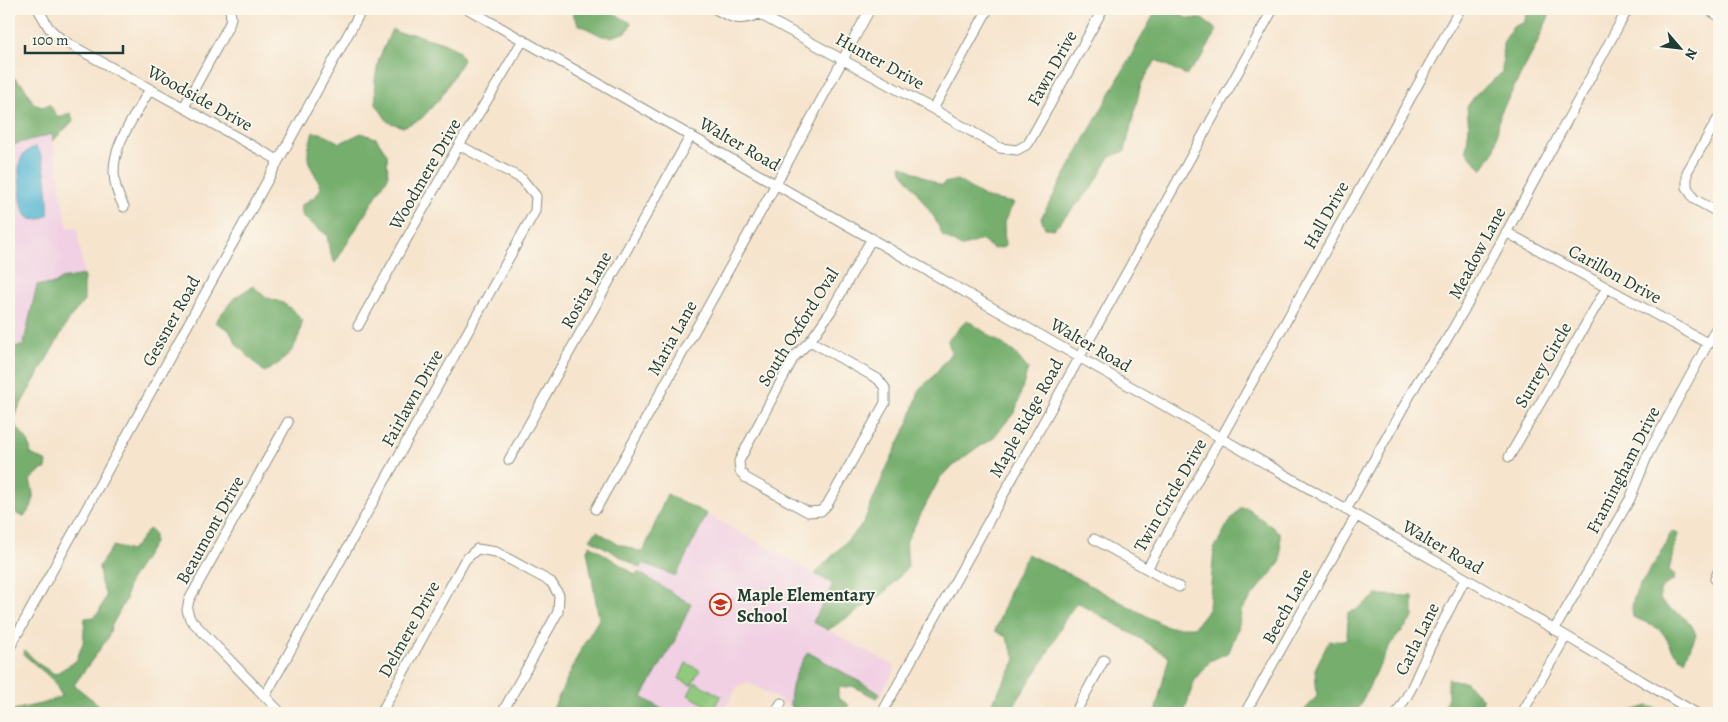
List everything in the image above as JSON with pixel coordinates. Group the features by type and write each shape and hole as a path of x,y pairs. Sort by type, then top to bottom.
{"street":[{"name":"Woodside Drive","path":"38,9 49,28 62,40 278,160"},
{"path":"184,107 229,25 231,18 230,9"},
{"name":"Gessner Road","path":"9,649 362,9"},
{"name":"Walter Road","path":"468,9 1566,636 1690,712"},
{"name":"Hunter Drive","path":"715,9 734,19 748,18 761,11 843,60 1000,148 1017,150 1028,144"},
{"name":"Maria Lane","path":"596,509 776,184 870,9"},
{"path":"933,109 988,9"},
{"name":"Fawn Drive","path":"1028,144 1103,9"},
{"name":"Maple Ridge Road","path":"882,713 1273,9"},
{"name":"Hall Drive","path":"1221,438 1460,9"},
{"name":"Meadow Lane","path":"1346,510 1418,381 1444,344 1626,12 1630,9"},
{"path":"1706,9 1719,16"},
{"name":"Woodmere Drive","path":"358,326 459,145 523,40"},
{"path":"124,207 114,187 114,159 116,151 150,89"},
{"path":"1719,117 1687,172 1687,187 1694,199 1719,213"},
{"name":"Rosita Lane","path":"509,460 691,135"},
{"name":"Fairlawn Drive","path":"265,696 535,210 536,196 522,179 459,145"},
{"name":"Carillon Drive","path":"1506,232 1606,289 1709,344"},
{"name":"South Oxford Oval","path":"810,341 878,379 885,388 885,403 827,505 821,511 808,512 746,478 740,470 739,461 794,357 810,341 831,311 872,238"},
{"name":"Surrey Circle","path":"1509,457 1606,289"},
{"name":"Framingham Drive","path":"1554,630 1630,499 1648,454 1719,323"},
{"name":"Beaumont Drive","path":"281,713 190,619 187,610 189,600 288,422"},
{"name":"Twin Circle Drive","path":"1147,569 1221,438"},
{"name":"Beech Lane","path":"1245,713 1356,516"},
{"name":"Twin Circle Drive","path":"1094,539 1179,587"},
{"name":"Delmere Drive","path":"381,713 465,560 477,549 496,552 551,582 559,595 558,612 502,713"},
{"name":"Carla Lane","path":"1397,713 1466,579"},
{"path":"1522,713 1566,636"},
{"path":"1075,713 1104,660"},
{"path":"775,713 781,703"}],"shaded area":[{"path":"52,134 65,215 68,228 77,227 84,275 61,279 55,284 37,285 23,346 9,385 9,146"},
{"name":"Maple Elementary School","path":"707,514 833,584 813,622 896,667 881,694 815,656 790,706 748,682 738,686 722,713 586,713 568,703 643,563 676,576"}],"green space":[{"path":"570,9 606,9 631,23 627,32 611,37 602,36 578,24"},
{"path":"1157,9 1179,9 1178,12 1186,18 1202,19 1217,30 1203,56 1186,75 1156,60 1141,84 1125,151 1110,157 1092,188 1054,229 1045,228 1041,218"},
{"path":"1526,9 1552,9 1534,50 1500,114 1495,150 1482,170 1466,151 1469,127 1467,107 1477,93 1502,73 1503,44 1512,27 1525,22"},
{"path":"392,29 398,33 414,34 443,43 458,50 463,60 441,97 421,119 403,127 388,122 376,104 375,79 379,59"},
{"path":"9,74 23,85 34,104 43,107 49,104 58,117 71,113 73,121 53,141 52,134 9,146"},
{"path":"313,132 321,133 340,143 361,133 376,138 387,154 388,177 335,263 330,253 327,235 303,217 300,206 316,196 321,188 308,157 308,149"},
{"path":"901,165 942,186 944,183 957,180 987,198 1014,203 1004,222 1005,247 994,249 981,240 961,247 943,236 934,217 902,171"},
{"path":"84,275 84,301 70,318 12,420 29,443 31,454 47,462 46,469 41,470 30,480 33,495 31,508 24,516 18,515 9,505 10,347 23,346 37,285 55,284 61,279"},
{"path":"253,286 265,297 283,303 295,312 302,321 298,339 290,352 279,363 264,372 237,345 229,330 215,322 234,298"},
{"path":"967,320 1014,352 1028,369 1015,412 992,439 967,455 941,476 906,542 908,567 882,595 828,630 813,622 833,584 815,574 863,524 910,419 920,388 932,378 951,353 948,340"},
{"path":"667,494 707,514 676,576 643,563 640,568 590,539 597,531 616,543 641,552 645,548"},
{"path":"1240,508 1247,508 1280,533 1281,561 1242,609 1238,629 1229,652 1210,661 1195,679 1184,713 1153,713 1156,709 1169,657 1077,602 1064,621 1045,658 1009,713 986,713 1016,660 1006,637 995,631 1011,587 1027,554 1069,574 1167,627 1194,627 1209,608 1214,549 1226,527"},
{"path":"149,529 154,533 154,543 128,584 126,599 112,625 108,638 74,685 99,705 102,713 9,713 9,711 45,703 62,696 52,679 23,654 24,650 40,665 55,674 76,661 83,643 85,618 93,617 99,612 106,596 101,583 99,566 113,546 131,551"},
{"path":"1672,531 1678,534 1669,570 1675,575 1674,580 1660,590 1660,599 1669,609 1687,620 1694,630 1696,635 1685,660 1674,652 1662,632 1652,625 1633,617 1632,608 1637,590 1659,557"},
{"path":"590,545 636,575 638,572 691,604 674,642 642,697 668,713 551,713 582,647 599,619 587,550"},
{"path":"1377,595 1413,596 1413,618 1390,645 1356,713 1302,713 1317,696 1315,669 1329,641 1342,641 1347,638 1348,613 1356,610"},
{"path":"808,652 881,694 876,698 852,686 838,688 838,698 849,705 846,709 830,711 828,713 813,713 795,709 790,706 794,678"},
{"path":"686,663 700,670 691,685 679,679"},
{"path":"1448,679 1466,682 1483,699 1480,713 1441,713 1448,697"},
{"path":"695,682 721,696 713,709 688,695"},
{"path":"1648,706 1665,713 1624,713"}],"water":[{"path":"36,147 44,169 48,215 33,220 28,217 23,207 20,193 19,169 24,154"}],"place":[{"name":"Maple Elementary School","path":"721,605"}]}
